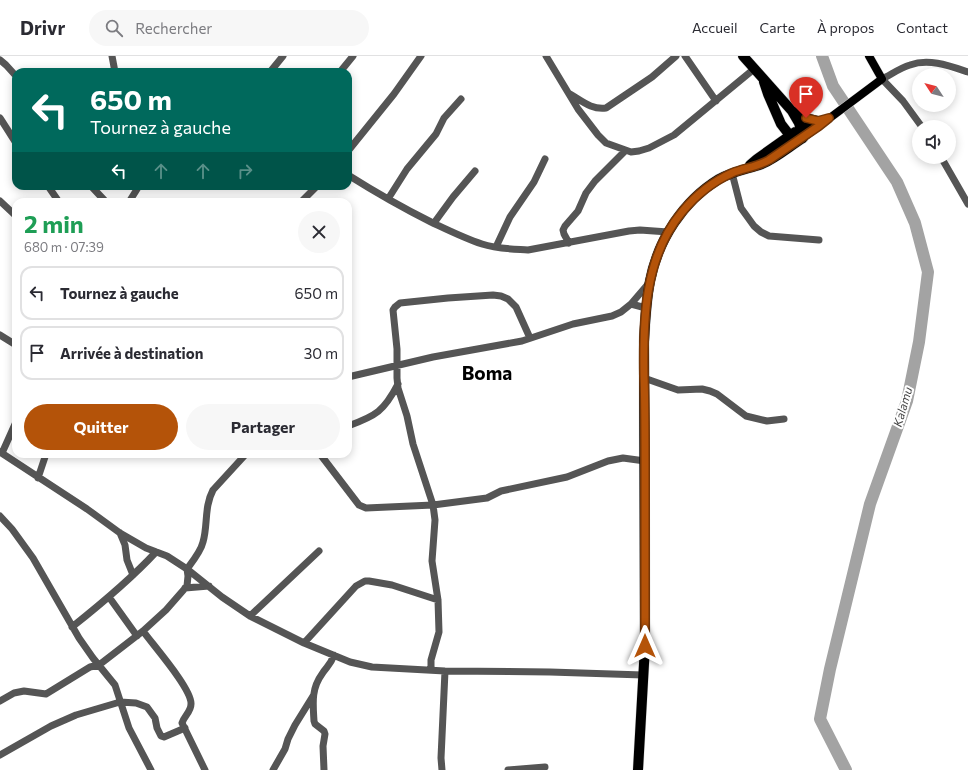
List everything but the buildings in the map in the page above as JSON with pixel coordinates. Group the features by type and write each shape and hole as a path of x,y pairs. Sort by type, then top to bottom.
{"highway":[{"path":"743,56 792,111 806,118 818,121"},
{"path":"763,80 782,124 797,136"},
{"path":"792,111 797,136"},
{"path":"776,146 782,124"},
{"path":"748,168 757,159 776,146 797,136"},
{"path":"638,770 645,638 644,342 649,283 655,262 668,232 682,212 706,188 732,173 762,164 797,136"}],"main road":[{"path":"797,136 831,116 882,79 869,56"},
{"path":"797,136 818,121 831,116"}],"street":[{"path":"112,56 114,68"},
{"path":"273,68 283,56"},
{"path":"343,68 353,56"},
{"path":"352,146 394,94 421,56"},
{"path":"546,56 578,109 598,135 606,142 626,151 638,151 662,142 674,135 754,69"},
{"path":"569,94 592,107 599,109 606,108 652,77 676,56"},
{"path":"685,56 716,101"},
{"path":"917,120 903,101 882,79 920,59 968,72"},
{"path":"0,60 12,72"},
{"path":"388,199 407,169 436,134 444,118 461,99"},
{"path":"0,118 12,137"},
{"path":"569,243 563,230 565,226 578,211 586,193 595,181 626,151"},
{"path":"496,247 510,218 534,182 546,159"},
{"path":"945,164 968,204"},
{"path":"434,223 475,171"},
{"path":"732,173 741,208 754,226 769,236 819,240"},
{"path":"352,177 388,199 434,223 466,238 496,247 528,250 569,243 594,236 629,231 640,230 668,232"},
{"path":"95,190 102,198"},
{"path":"305,198 312,190"},
{"path":"0,201 12,212"},
{"path":"352,376 432,357 508,344 573,324 612,316 621,312 631,304 649,283"},
{"path":"431,670 430,660 439,632 438,600 432,561 436,520 433,505 413,444 398,384 398,366 393,310 394,306 400,303 448,298 493,295 501,296 508,299 516,307 530,338"},
{"path":"631,304 646,308"},
{"path":"0,335 12,342"},
{"path":"644,378 678,390 710,391 746,416 767,421 784,419"},
{"path":"352,425 369,419 375,415 389,401 398,384"},
{"path":"12,430 1,453 88,509 120,533 146,548 167,556 187,569 222,597 250,616 304,643 350,662 372,667 445,671 643,675"},
{"path":"38,478 45,458"},
{"path":"0,701 14,693 24,691 46,694 90,667 98,665 140,633 166,610 185,588 188,580 187,569 203,542 209,497 213,490 242,458"},
{"path":"323,458 362,507 433,505 487,498 501,491 567,477 599,464 623,458 645,461"},
{"path":"0,516 12,529 33,558 72,627 98,665 115,685 129,728 151,770"},
{"path":"120,533 125,545 127,560 133,575"},
{"path":"250,616 319,551"},
{"path":"72,627 109,597 156,552"},
{"path":"304,643 356,586 365,581 392,586 438,600"},
{"path":"185,588 209,586"},
{"path":"109,597 176,674 191,697 190,709 182,722 205,770"},
{"path":"273,770 285,750 288,739 295,725 313,696 321,676 331,664 334,655"},
{"path":"442,770 441,758 445,671"},
{"path":"313,696 314,721 325,734 323,746 324,770"},
{"path":"0,755 51,726 76,715 120,702 136,703 147,707 155,718 157,728 161,736 164,737 185,728"},
{"path":"508,770 545,766"}],"waterway":[{"name":"Kalamu","path":"822,56 833,86 897,182 915,223 928,272 919,342 907,401 870,504 830,669 820,719 846,770"}],"district":[{"name":"Boma","path":"487,373"}],"route":[{"path":"645,646 644,342 649,283 655,262 661,246 675,220 706,188 732,173 762,164 803,138 829,118 818,121 806,118"}]}
